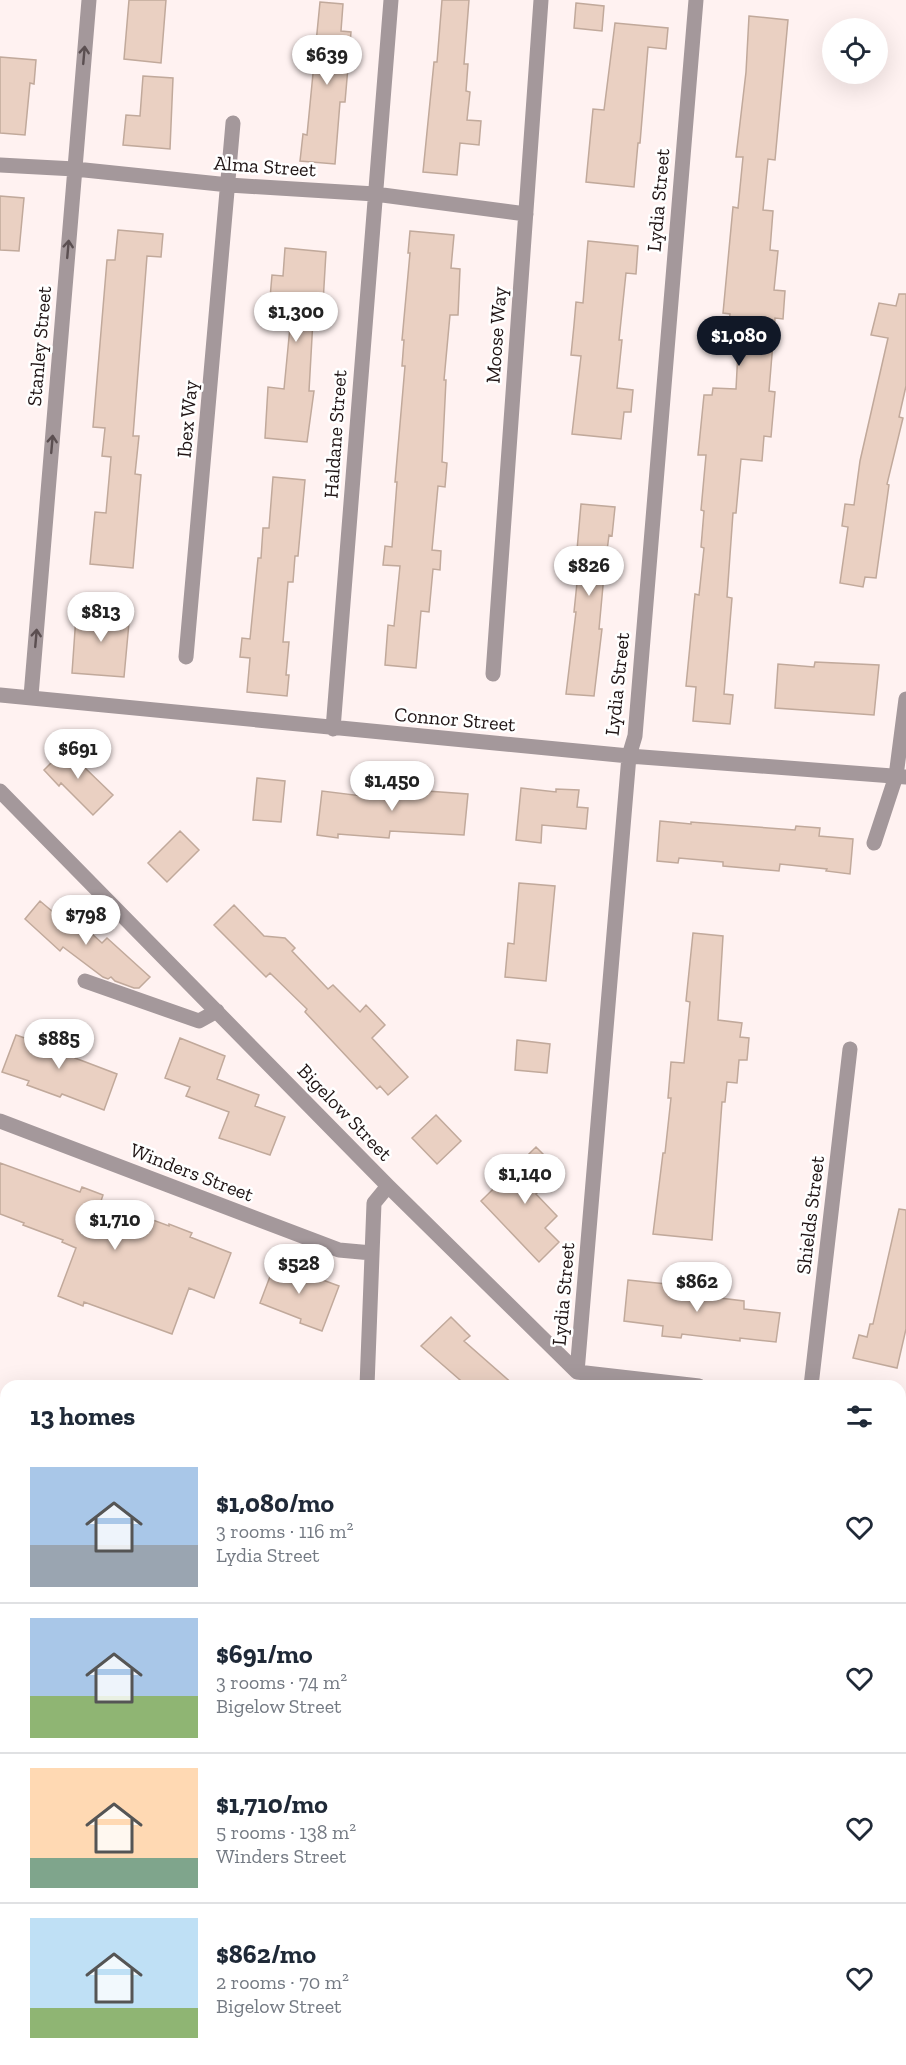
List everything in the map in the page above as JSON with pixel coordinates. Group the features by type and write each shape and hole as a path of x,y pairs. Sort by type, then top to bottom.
{"street":[{"name":"Stanley Street","path":"31,696 89,0"},
{"name":"Haldane Street","path":"333,729 391,0"},
{"name":"Moose Way","path":"493,674 541,0"},
{"name":"Lydia Street","path":"577,1372 628,756 636,736 696,0"},
{"name":"Ibex Way","path":"186,657 233,123"},
{"name":"Alma Street","path":"0,165 229,185 375,194 526,214"},
{"name":"Connor Street","path":"0,695 31,696 333,729 628,756 901,776"},
{"path":"874,843 901,776 906,699"},
{"name":"Bigelow Street","path":"0,791 388,1186 577,1372"},
{"path":"85,981 199,1021 217,1011"},
{"name":"Shields Street","path":"812,1380 850,1049"},
{"name":"Winders Street","path":"0,1121 339,1250 372,1253"},
{"path":"367,1380 374,1203 388,1186"},
{"path":"577,1372 647,1380"}],"building":[{"path":"129,0 166,0 161,63 124,59"},
{"path":"442,0 469,0 464,64 468,64 466,91 470,92 467,120 481,121 479,145 460,143 457,175 423,172 434,62 437,62"},
{"path":"320,2 343,4 341,31 351,32 345,102 340,102 335,164 300,161 303,134 307,135"},
{"path":"576,3 604,6 602,31 574,28"},
{"path":"749,16 788,20 775,160 768,159 763,210 773,211 770,250 778,251 774,290 785,291 783,319 775,318 769,391 775,392 771,437 764,436 762,461 741,459 736,513 733,513 727,597 732,598 724,694 733,695 730,724 693,721 696,687 686,686 695,594 699,595 704,548 701,547 704,511 701,510 706,455 698,455 704,395 712,395 713,388 736,389 738,351 726,350 730,314 723,313 733,207 738,208 743,157 736,157 746,72"},
{"path":"615,23 668,28 666,49 648,47 634,187 586,182 593,109 604,110"},
{"path":"0,57 36,60 34,84 30,83 25,135 0,133"},
{"path":"143,76 173,78 170,149 123,145 126,115 140,116"},
{"path":"0,196 24,198 19,251 0,250"},
{"path":"118,230 163,234 161,257 147,256 133,436 139,436 135,474 141,475 133,568 90,564 95,512 106,513 111,457 102,456 105,428 93,427 107,260 115,260"},
{"path":"410,231 454,235 451,268 460,269 458,315 450,315 444,380 446,380 442,462 447,463 445,487 438,486 432,550 441,551 440,570 433,569 429,612 421,611 416,668 385,665 388,625 394,626 400,566 383,565 385,546 392,547 405,366 402,366 404,340 402,340"},
{"path":"588,241 638,246 636,274 626,273 619,340 622,340 617,388 633,390 631,412 624,412 621,439 572,434 581,356 571,355 576,302 583,303"},
{"path":"285,248 326,252 323,303 314,302 309,391 314,391 307,442 265,438 268,387 284,389 290,327 279,326 282,299 270,298 272,275 283,276"},
{"path":"899,294 906,294 906,386 899,417 903,418 887,484 889,485 876,578 865,577 863,587 840,583 848,527 842,526 845,504 854,505 860,461 888,338 871,335 879,303 896,306"},
{"path":"273,477 305,480 298,556 295,556 293,582 288,582 283,642 289,642 287,696 247,692 250,658 240,657 242,638 250,639 258,558 261,558 263,528 269,528"},
{"path":"581,504 615,507 604,575 599,629 602,629 594,696 566,694 576,612 574,612 578,573 575,573"},
{"path":"87,609 130,612 124,677 72,673 76,616 85,617"},
{"path":"815,662 879,665 874,715 775,708 778,664 814,667"},
{"path":"70,744 87,762 83,766 113,795 93,815 61,783 59,786 44,770"},
{"path":"257,778 285,781 281,822 253,820"},
{"path":"363,783 468,794 464,835 390,831 389,838 338,834 338,838 317,835 322,791 362,796"},
{"path":"521,788 556,792 556,789 579,790 577,807 588,808 586,829 542,825 541,843 516,840"},
{"path":"660,821 795,830 796,826 820,828 819,836 853,839 850,874 780,864 779,871 723,866 723,862 679,858 678,863 657,861"},
{"path":"180,831 199,850 167,882 148,863"},
{"path":"519,883 555,886 546,981 505,977 508,943 514,944"},
{"path":"40,901 63,918 68,912 102,943 107,938 150,977 139,988 134,988 115,981 111,977 108,979 103,977 63,947 60,951 25,919"},
{"path":"234,905 264,936 285,938 295,948 292,951 328,989 333,985 360,1012 366,1005 385,1025 372,1038 408,1077 388,1095 380,1086 377,1089 305,1012 307,1009 270,973 266,977 214,925"},
{"path":"693,933 723,936 718,1020 742,1023 740,1037 749,1038 747,1060 739,1060 737,1083 727,1082 725,1102 722,1102 712,1240 653,1234 671,1098 668,1098 671,1062 684,1063 690,1002 686,1001"},
{"path":"48,1030 81,1043 75,1058 117,1074 104,1110 62,1094 60,1097 27,1085 29,1081 2,1072 16,1035 42,1044"},
{"path":"180,1038 225,1056 217,1079 259,1095 255,1106 285,1117 270,1155 219,1138 229,1112 186,1096 190,1087 165,1078"},
{"path":"517,1040 550,1044 547,1073 515,1070"},
{"path":"436,1115 461,1141 437,1164 412,1138"},
{"path":"536,1147 550,1161 540,1170 550,1180 536,1194 557,1216 545,1228 559,1242 539,1262 481,1201"},
{"path":"0,1163 80,1192 82,1187 103,1195 101,1201 192,1233 190,1237 231,1253 214,1298 189,1288 172,1334 84,1302 83,1306 58,1296 76,1248 62,1242 63,1240 0,1214"},
{"path":"899,1209 906,1210 906,1329 897,1368 853,1358 859,1335 867,1337 870,1324 873,1324"},
{"path":"277,1258 295,1264 293,1269 339,1286 322,1331 300,1323 301,1319 260,1303"},
{"path":"628,1280 705,1288 704,1296 744,1301 744,1309 780,1313 776,1342 740,1338 740,1341 682,1334 681,1338 662,1336 663,1326 624,1321"},
{"path":"451,1317 470,1336 464,1341 508,1380 460,1380 421,1346"}]}
